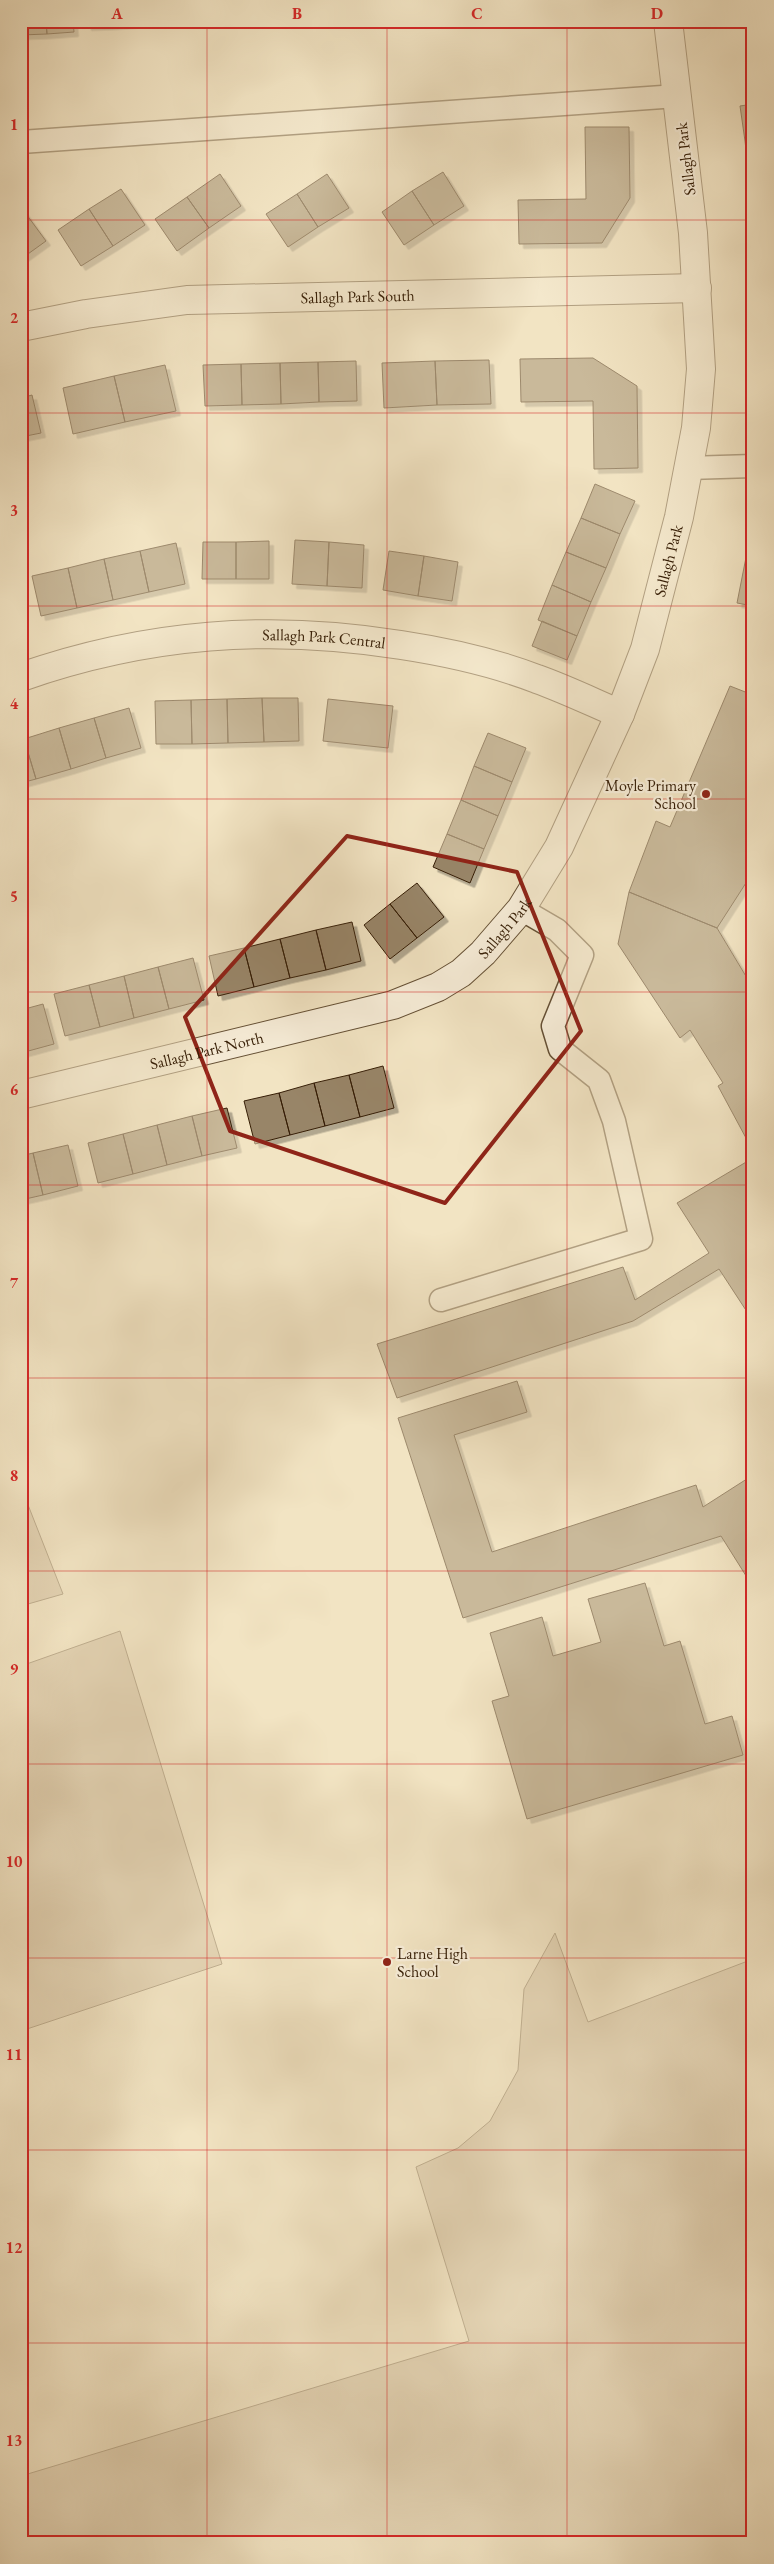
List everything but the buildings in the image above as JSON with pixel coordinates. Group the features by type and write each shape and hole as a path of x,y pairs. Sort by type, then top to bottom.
{"street":[{"name":"Sallagh Park","path":"394,1005 423,994 460,973 483,953 521,909 559,847 620,714 644,649 679,517 696,428 701,369 693,233 668,21"},
{"name":"Sallagh Park South","path":"21,327 86,314 187,300 697,288"},
{"name":"Sallagh Park Central","path":"21,677 90,656 183,638 248,632 304,633 432,650 480,661 536,678 620,714"},
{"name":"Sallagh Park North","path":"21,1095 394,1005"}],"lane":[{"path":"21,142 677,96"},
{"path":"688,468 753,466"},
{"path":"441,1300 641,1239 614,1120 599,1080 560,1049 554,1035 553,1026 582,955 557,930 521,909"}],"highlighted area":[{"path":"347,836 517,872 581,1031 445,1203 230,1131 185,1017"}],"shaded area":[{"path":"21,1487 63,1594 21,1606"},
{"path":"120,1631 222,1964 21,2031 21,1666"},
{"path":"555,1933 588,2022 753,1959 753,2543 21,2543 21,2476 469,2341 416,2167 458,2148 490,2121 518,2070 524,1989"}],"place":[{"name":"Moyle Primary School","path":"706,794"},
{"name":"Larne High School","path":"387,1962"}]}
